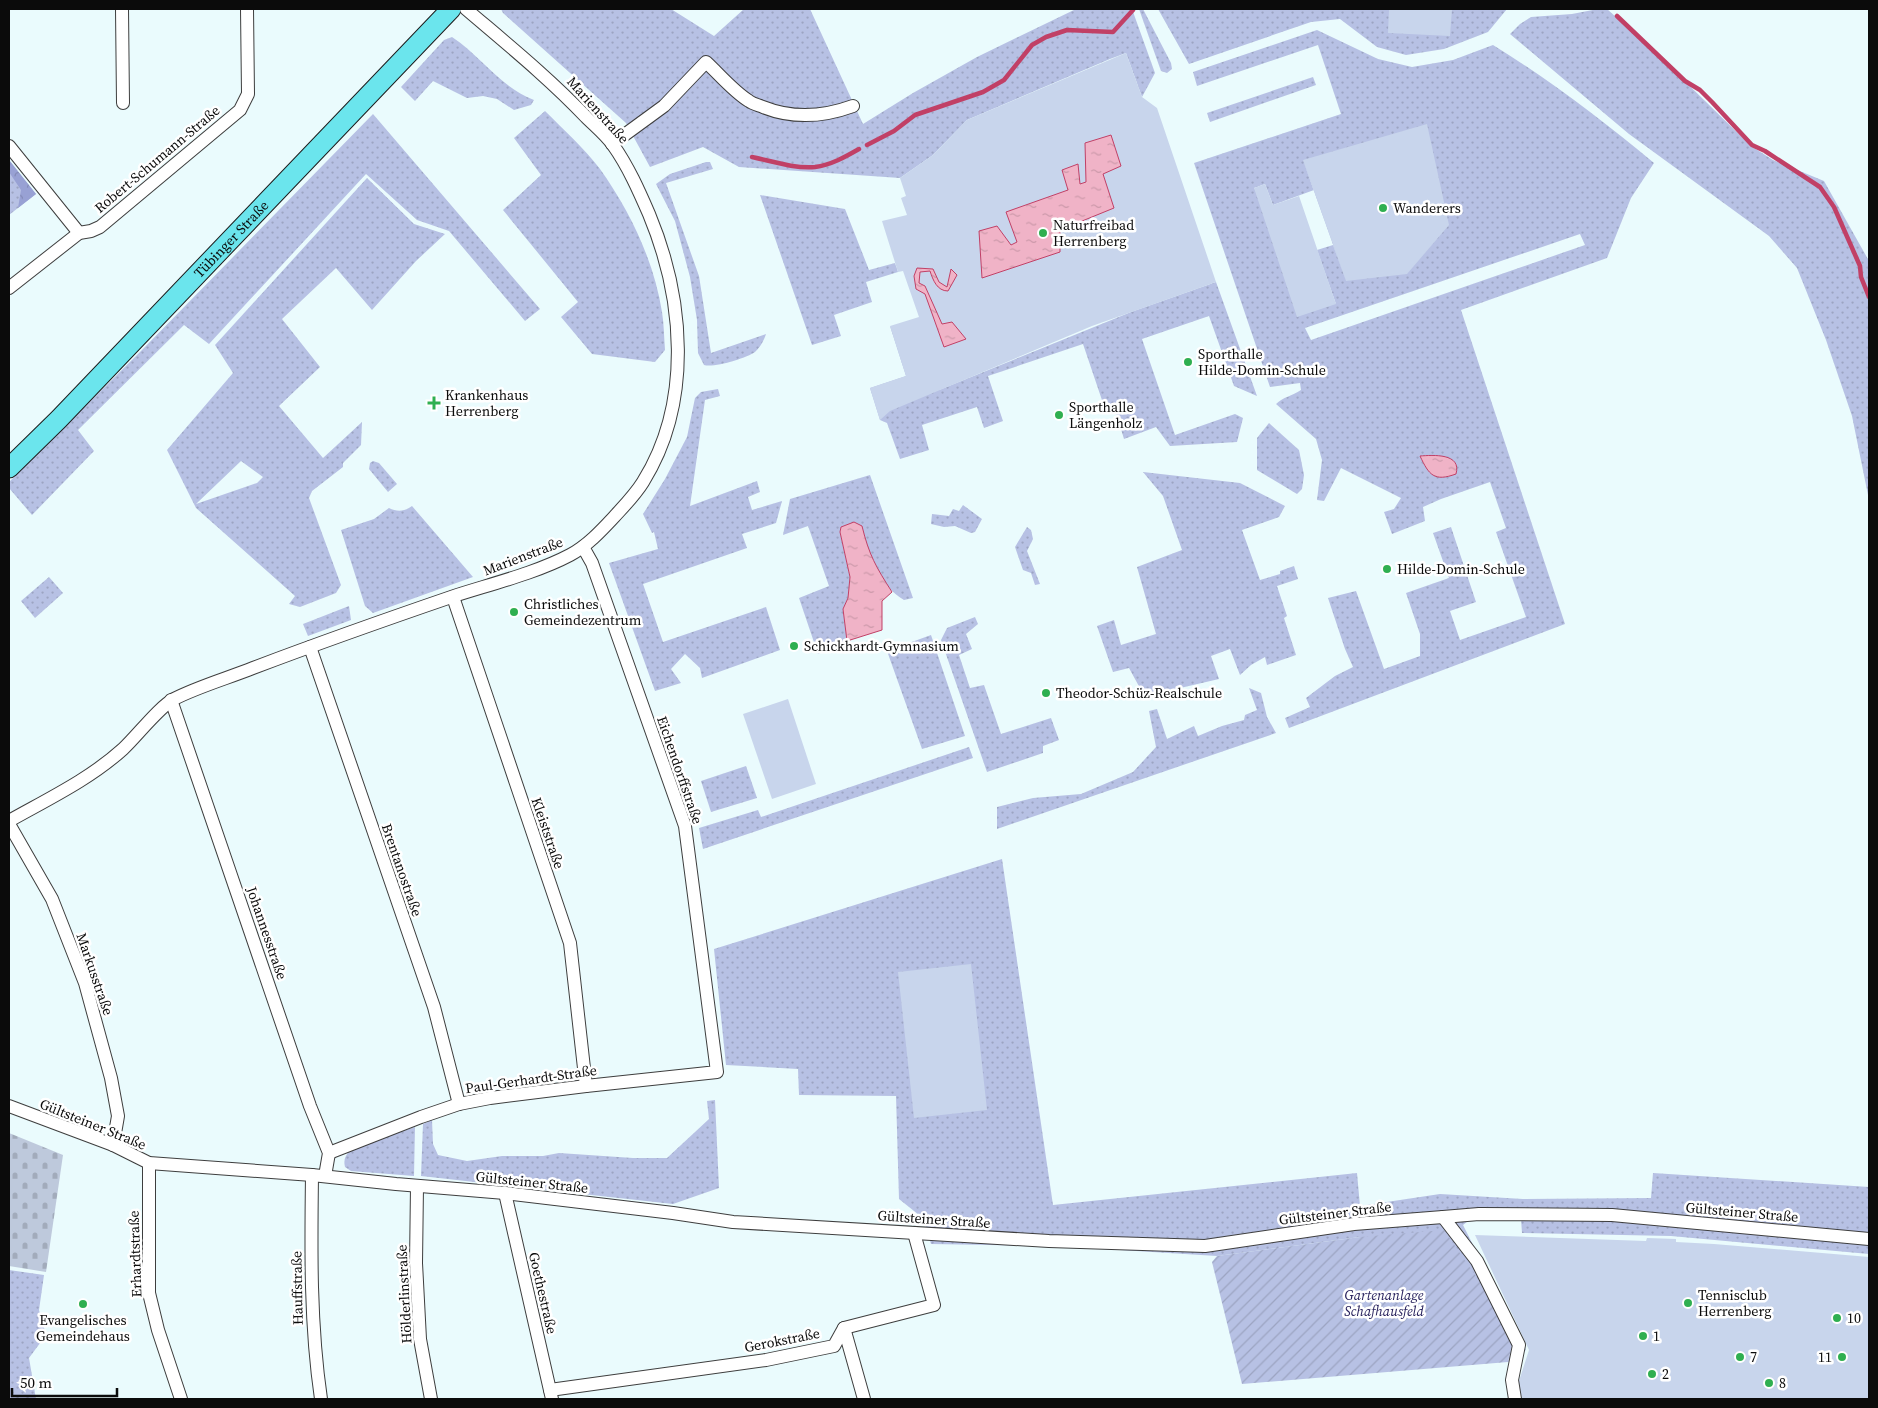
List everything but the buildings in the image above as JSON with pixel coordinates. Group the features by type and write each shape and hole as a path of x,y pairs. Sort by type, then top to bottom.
{"main road":[{"name":"Tübinger Straße","path":"9,468 59,419 203,266 281,188 451,9"}],"street":[{"path":"122,9 123,103"},
{"name":"Robert-Schumann-Straße","path":"9,288 79,233 100,227 240,110 248,94 247,9"},
{"name":"Marienstraße","path":"9,822 87,777 123,749 171,700 310,646 558,561 583,547 626,504 642,484 654,462 664,437 672,411 676,380 678,339 675,309 668,272 656,231 638,188 612,144 560,89 466,9"},
{"path":"612,144 664,106 706,62 749,102 776,112 796,115 817,115 853,106"},
{"path":"9,146 79,233"},
{"name":"Eichendorffstraße","path":"583,547 592,563 685,826 717,1072"},
{"name":"Kleiststraße","path":"453,597 570,943 586,1086"},
{"name":"Brentanostraße","path":"310,646 434,1007 459,1104"},
{"name":"Johannesstraße","path":"171,700 310,1106 329,1154"},
{"name":"Markusstraße","path":"9,822 52,899 85,983 111,1078 118,1116 112,1145"},
{"name":"Paul-Gerhardt-Straße","path":"329,1154 421,1116 459,1104 490,1098 586,1086 717,1072"},
{"name":"Gültsteiner Straße","path":"9,1106 112,1145 149,1163 505,1193 733,1222 1049,1241 1205,1246 1354,1224 1479,1214 1612,1215 1869,1239"},
{"path":"318,1176 329,1154"},
{"name":"Erhardtstraße","path":"149,1163 149,1293 158,1330 181,1399"},
{"name":"Hauffstraße","path":"318,1176 311,1288 315,1359 321,1399"},
{"name":"Hölderlinstraße","path":"417,1186 416,1263 420,1338 431,1399"},
{"name":"Goethestraße","path":"505,1193 551,1394"},
{"path":"1443,1217 1477,1261 1519,1345 1512,1380 1515,1399"},
{"path":"864,1399 844,1328 934,1305 914,1233"},
{"name":"Gerokstraße","path":"551,1394 756,1361 834,1346 844,1328"}],"green space":[{"path":"501,9 671,9 714,36 744,9 810,9 863,124 977,57 1076,9 1132,9 1155,73 1142,97 1126,53 1110,59 967,120 933,155 900,178 739,167 703,147 650,167 626,123 503,13"},
{"path":"1139,9 1143,9 1171,63 1172,69 1167,73 1161,71"},
{"path":"1158,9 1507,9 1488,32 1444,49 1406,55 1377,47 1340,19 1311,22 1189,64"},
{"path":"1607,9 1655,52 1751,146 1773,160 1824,181 1869,261 1869,500 1852,416 1826,340 1797,268 1769,236 1629,134 1510,34 1531,17 1572,14"},
{"path":"1317,30 1378,59 1412,67 1453,60 1493,45 1576,101 1654,163 1631,198 1607,258 1461,310 1565,624 1289,728 1285,718 1310,707 1306,698 1335,676 1353,667 1328,598 1356,591 1384,669 1420,656 1420,634 1406,593 1449,578 1433,533 1451,527 1476,602 1450,611 1460,640 1526,617 1496,532 1506,528 1490,482 1423,507 1425,521 1392,534 1384,512 1394,509 1401,498 1341,468 1324,501 1317,500 1322,460 1316,439 1276,404 1301,390 1300,383 1270,387 1194,163 1341,114 1318,45 1197,86 1193,72","holes":["1265,184 1273,205 1314,190 1346,281 1333,245 1317,250 1336,304 1254,188","1580,234 1585,245 1311,340 1305,328"]},
{"path":"452,37 511,87 534,100 531,105 514,110 497,99 483,96 467,98 433,81 415,101 401,87 444,40"},
{"path":"1313,77 1316,85 1210,122 1207,113"},
{"path":"545,111 581,146 600,169 631,219 647,255 663,317 665,350 655,362 592,354 561,317 578,302 503,210 541,175 514,138"},
{"path":"373,114 540,309 525,321 449,231 417,220 366,174 209,344 184,325 78,430 94,451 32,515 9,488 9,482 141,351"},
{"path":"9,160 36,194 9,215"},
{"path":"9,160 36,194 18,208 21,190 9,172"},
{"path":"710,162 713,169 666,183 699,276 711,353 766,334 755,352 730,362 709,366 704,365 698,353 697,320 690,277 675,221 656,184 670,174"},
{"path":"367,178 414,224 445,234 416,261 372,310 336,268 282,319 320,367 279,406 323,458 362,422 361,445 343,463 343,467 312,491 309,498 341,585 336,593 300,607 289,604 295,596 196,508 167,450 233,373 215,345","holes":["241,461 263,477 257,483 196,504"]},
{"path":"760,195 845,209 869,270 895,263 898,272 866,282 872,302 834,315 841,336 812,345"},
{"path":"1216,282 1257,396 1234,386 1209,316 1142,339 1175,435 1235,414 1243,418 1237,442 1170,446 1156,427 1124,439 1114,406 1105,409 1083,344 988,376 1003,421 984,428 977,407 922,425 929,450 900,459 887,423 880,420 870,388 906,376 890,326 939,390 1131,312"},
{"path":"718,389 720,396 705,400 690,506 757,481 760,492 748,497 752,510 782,501 776,523 742,534 747,548 643,584 663,642 766,607 780,650 702,678 700,668 685,654 671,669 681,683 655,691 609,563 658,549 654,532 652,533 643,514 665,479 687,437 695,398 701,392"},
{"path":"1269,423 1299,450 1304,475 1302,489 1297,494 1257,470 1257,438"},
{"path":"373,461 379,463 397,484 388,492 369,469 370,463"},
{"path":"1143,472 1240,483 1285,506 1279,517 1242,530 1260,580 1280,574 1280,571 1294,566 1298,579 1277,586 1287,616 1284,618 1296,655 1267,665 1265,657 1251,665 1240,675 1230,649 1211,656 1219,679 1150,695 1141,690 1129,668 1113,672 1097,626 1114,620 1121,645 1156,634 1137,567 1182,550 1163,496"},
{"path":"870,475 913,598 904,600 895,594 881,577 871,558 861,526 841,527 840,532 850,577 848,598 843,609 847,641 818,654 799,598 829,586 808,526 783,535 790,499"},
{"path":"963,505 982,519 975,532 971,533 955,526 944,527 931,524 932,514 949,516 953,509 959,511"},
{"path":"412,506 473,577 373,613 365,606 341,530 374,519 389,508 400,511"},
{"path":"1027,527 1031,530 1033,539 1027,551 1040,584 1035,585 1031,573 1023,570 1015,547"},
{"path":"49,577 63,593 35,618 21,601"},
{"path":"349,606 351,620 308,636 303,624"},
{"path":"975,617 978,624 966,634 972,649 959,655 970,688 984,685 1001,734 1051,718 1059,740 1043,746 1043,753 987,772 941,640 947,628"},
{"path":"931,635 965,736 922,749 887,651"},
{"path":"1249,688 1261,693 1267,717 1276,733 997,829 997,807 1033,798 1081,794 1133,772 1156,747 1149,711 1157,709 1167,739 1194,726 1198,736 1222,726 1244,720 1245,715 1257,710"},
{"path":"969,747 973,758 703,849 699,828 758,810 761,817"},
{"path":"746,766 757,798 711,812 701,781"},
{"path":"1002,859 1053,1205 1357,1173 1360,1206 1440,1194 1523,1199 1651,1198 1653,1173 1869,1187 1869,1254 1671,1236 1522,1233 1521,1219 1472,1218 1463,1225 1526,1350 1508,1362 1512,1346 1360,1237 1217,1256 1055,1246 931,1244 924,1219 899,1199 896,1096 799,1095 798,1069 726,1065 714,949"},
{"path":"715,1100 719,1188 673,1204 421,1176 423,1124 432,1120 433,1144 438,1155 467,1161 502,1156 543,1156 559,1153 633,1158 667,1158 709,1119 707,1101"},
{"path":"415,1127 414,1176 351,1171 345,1167 345,1157 351,1149"},
{"path":"9,1133 63,1155 46,1272 9,1266"},
{"name":"Gartenanlage Schafhausfeld","path":"1444,1230 1491,1298 1512,1346 1508,1362 1242,1384 1212,1262 1217,1256 1360,1237"},
{"path":"9,1270 44,1275 39,1310 46,1335 29,1358 36,1399 9,1399"}],"shaded area":[{"path":"1389,9 1452,9 1450,36 1388,33"},
{"name":"Naturfreibad Herrenberg","path":"1126,53 1142,97 1157,108 1216,282 1092,326 890,411 880,420 870,388 906,376 890,326 919,317 903,271 898,272 882,221 907,215 901,198 906,196 900,178 933,155 967,120"},
{"name":"Wanderers","path":"1427,124 1449,225 1407,274 1346,281 1303,160"},
{"path":"1265,184 1273,205 1299,196 1336,304 1297,317 1254,188"},
{"path":"788,699 816,784 772,799 743,714"},
{"path":"971,964 987,1110 914,1118 898,972"},
{"name":"Tennisclub Herrenberg","path":"1475,1235 1646,1241 1647,1238 1676,1239 1676,1242 1869,1257 1869,1399 1522,1399 1518,1384 1529,1350"}],"water":[{"path":"1111,135 1121,166 1103,174 1114,208 1060,230 1060,252 982,278 979,231 997,226 1011,245 1017,242 1006,212 1068,190 1062,170 1078,164 1080,184 1086,182 1085,143"},
{"path":"917,268 933,269 939,282 947,287 951,269 957,275 948,291 938,287 930,271 920,272 919,283 925,286 942,324 952,322 966,339 944,347 925,294 916,289 914,276"},
{"path":"1432,455 1451,459 1457,467 1456,474 1442,477 1433,475 1426,468 1420,456"},
{"path":"854,522 862,526 867,545 892,592 882,601 882,630 847,641 843,609 848,598 850,577 840,532 841,527"}],"waterway":[{"path":"867,145 894,131 915,115 983,92 1004,80 1032,45 1046,37 1067,30 1113,32 1133,10"},
{"path":"1617,16 1685,81 1700,90 1752,145 1765,151 1820,187 1834,207 1860,266 1861,277 1869,297"},
{"path":"752,157 791,166 815,167 832,163 859,149"}],"place":[{"name":"Wanderers","path":"1383,208"},
{"name":"Naturfreibad Herrenberg","path":"1043,233"},
{"name":"Sporthalle Hilde-Domin-Schule","path":"1188,362"},
{"name":"Krankenhaus Herrenberg","path":"434,403"},
{"name":"Sporthalle Längenholz","path":"1059,415"},
{"name":"Hilde-Domin-Schule","path":"1387,569"},
{"name":"Christliches Gemeindezentrum","path":"514,612"},
{"name":"Schickhardt-Gymnasium","path":"794,646"},
{"name":"Theodor-Schüz-Realschule","path":"1046,693"},
{"name":"Tennisclub Herrenberg","path":"1688,1303"},
{"name":"Evangelisches Gemeindehaus","path":"83,1304"},
{"name":"10","path":"1837,1318"},
{"name":"1","path":"1643,1336"},
{"name":"7","path":"1740,1357"},
{"name":"11","path":"1842,1357"},
{"name":"2","path":"1652,1374"},
{"name":"8","path":"1769,1383"}]}
